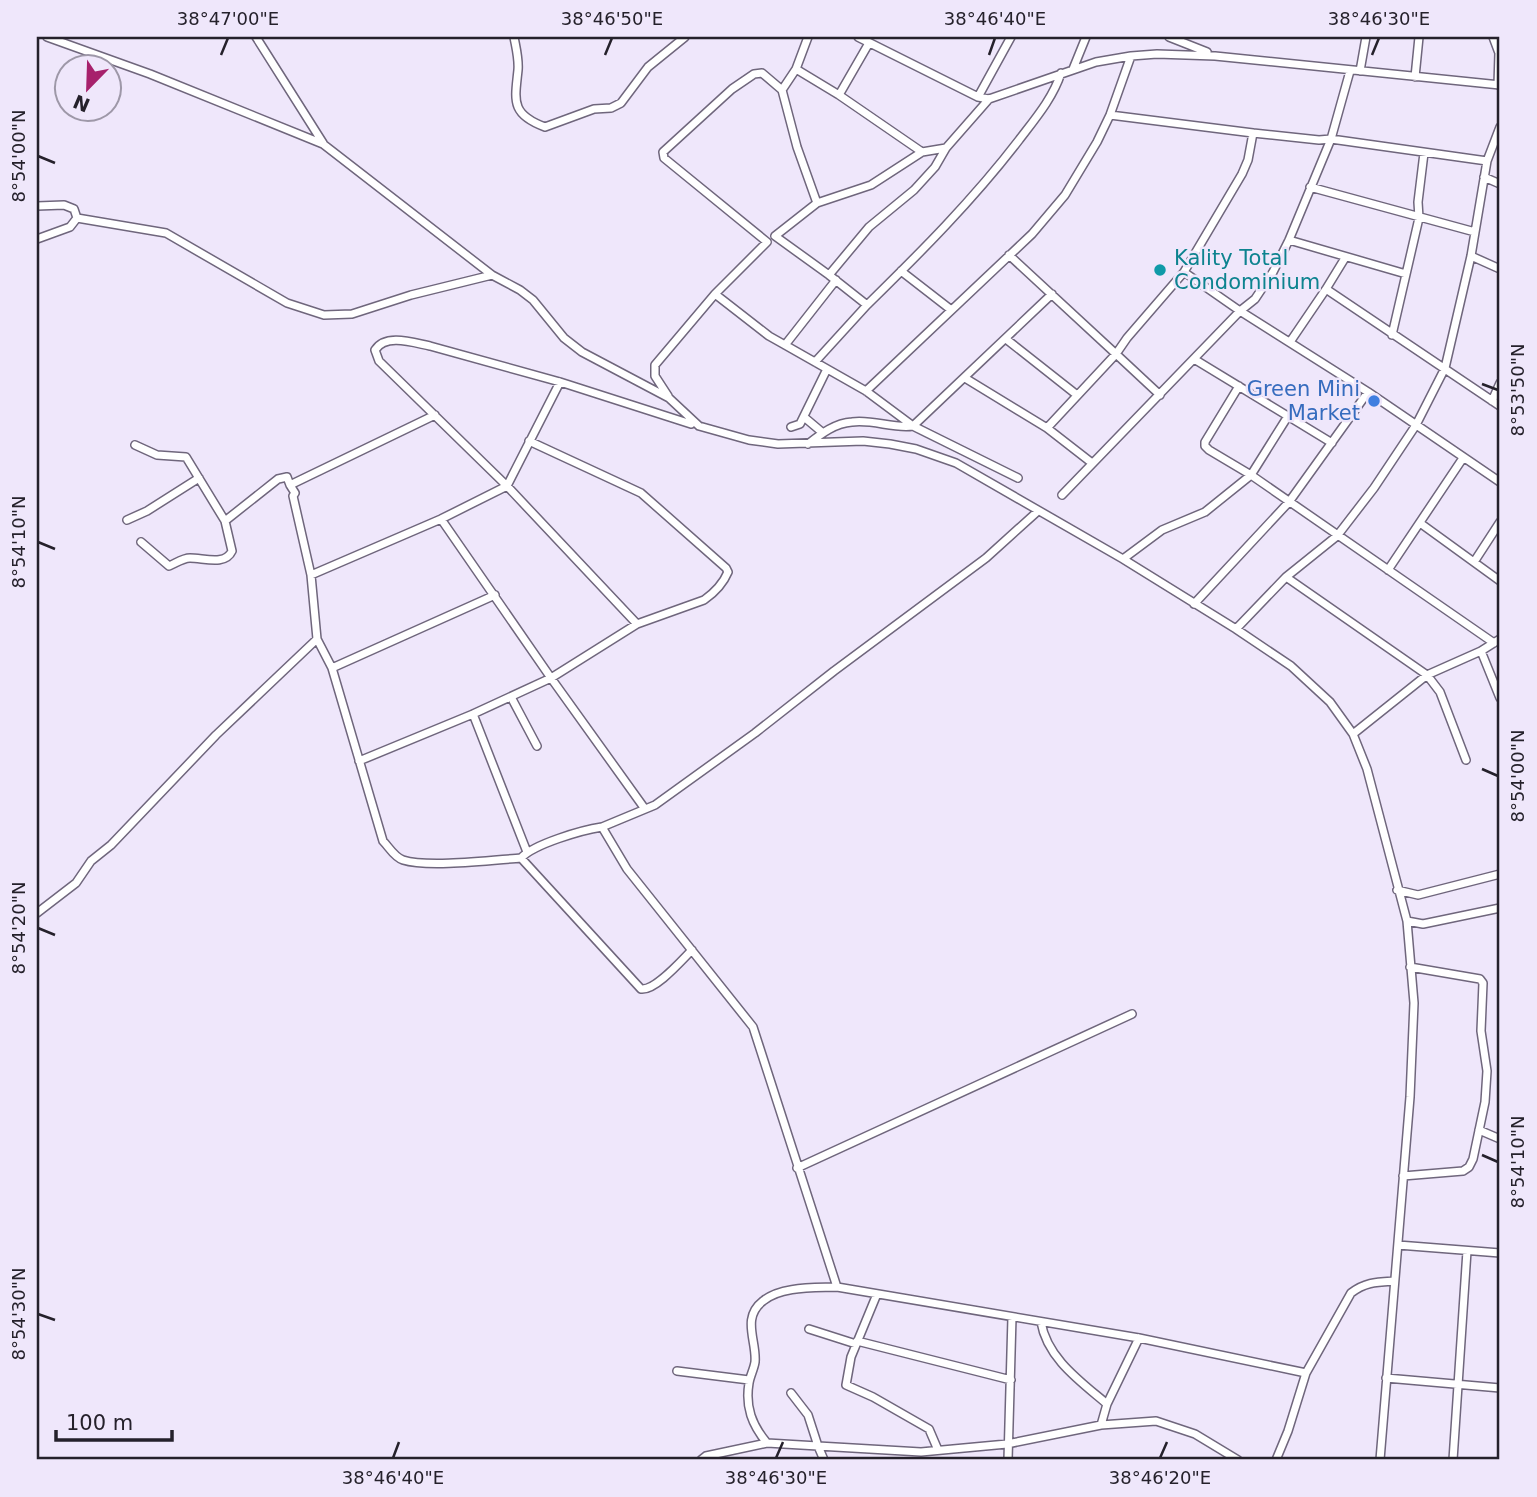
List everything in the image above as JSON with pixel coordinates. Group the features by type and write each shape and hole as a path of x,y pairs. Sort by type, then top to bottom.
{"street":[{"path":"47,37 59,38 323,144 492,275 520,289 534,300 564,338 582,352 669,398"},
{"path":"256,37 323,144"},
{"path":"514,37 518,68 513,95 516,105 531,120 545,127 594,109 611,108 621,103 648,67 685,37"},
{"path":"782,90 796,69 808,37"},
{"path":"978,97 1011,37"},
{"path":"1073,69 1086,37"},
{"path":"1169,37 1215,55"},
{"path":"1360,71 1366,37"},
{"path":"1415,77 1419,37"},
{"path":"785,345 869,227 914,190 989,99 1073,69 1130,56 1215,55 1499,85 1499,53 1493,37"},
{"path":"839,95 863,39 978,97 989,99"},
{"path":"866,391 1031,234 1065,195 1110,115 1130,56"},
{"path":"796,69 922,152"},
{"path":"1062,495 1240,311 1255,299 1273,272 1289,240 1332,139 1350,71"},
{"path":"815,362 867,305 942,231 994,172 1052,94 1061,73"},
{"path":"767,242 662,155 665,149 732,89 754,74 762,74 782,90 797,147 817,203"},
{"path":"1110,115 1253,133 1332,139 1487,161"},
{"path":"1236,629 1286,577 1337,536 1374,488 1416,425 1445,368 1471,256 1487,161 1500,127"},
{"path":"1047,428 1184,272 1242,174 1248,160 1253,133"},
{"path":"699,426 669,398 655,376 655,365 715,294 767,242 817,203 871,185 922,152 946,148"},
{"path":"1392,335 1419,218 1418,202 1424,153"},
{"path":"1484,177 1500,184"},
{"path":"1310,187 1475,232"},
{"path":"37,206 64,205 74,209 77,218"},
{"path":"77,218 166,233 287,303 324,315 352,314 411,295 492,275"},
{"path":"37,239 70,227 77,218"},
{"path":"775,236 867,305"},
{"path":"1289,240 1406,274"},
{"path":"1009,255 1160,395"},
{"path":"1471,256 1500,269"},
{"path":"1290,342 1345,258"},
{"path":"901,271 950,309"},
{"path":"1184,272 1500,482"},
{"path":"1325,289 1500,406"},
{"path":"808,444 823,433 852,422 913,426 1052,293"},
{"path":"715,294 769,336 866,391 913,426 1018,478"},
{"path":"1006,339 1077,395"},
{"path":"637,624 507,486 379,360 375,350 380,343 386,340 430,346 560,382 749,440 808,444 863,441 916,449 956,463 1123,559 1236,629 1291,666 1329,702 1353,734 1367,769 1407,921 1415,1020 1380,1460"},
{"path":"1194,359 1332,443"},
{"path":"791,427 800,424 827,369"},
{"path":"965,378 1047,428 1092,463"},
{"path":"311,575 441,519 507,486 560,382"},
{"path":"1492,401 1500,383"},
{"path":"1239,386 1205,446 1497,641 1427,675 1353,734"},
{"path":"1194,604 1289,502 1368,392"},
{"path":"290,485 435,415"},
{"path":"1123,559 1162,530 1205,512 1251,475 1288,416"},
{"path":"804,417 823,433"},
{"path":"359,761 551,678 637,624 704,600 724,580 728,572 726,568 641,493 529,441"},
{"path":"135,445 158,455 186,457 225,521 232,551 224,559 189,558 169,566 141,542"},
{"path":"1388,570 1463,458"},
{"path":"225,521 278,479 286,477 295,493 293,496 311,575 317,639 332,667 383,841 395,855 404,860 433,862 524,855 583,830 602,827 655,805 755,733 986,558 1038,512"},
{"path":"127,520 148,511 200,478"},
{"path":"441,519 645,809"},
{"path":"1474,562 1500,522"},
{"path":"1420,523 1500,580"},
{"path":"1286,577 1427,675 1440,692 1466,760"},
{"path":"332,667 495,595"},
{"path":"37,912 76,883 91,861 111,845 216,735 317,639"},
{"path":"1481,651 1500,698"},
{"path":"511,697 537,746"},
{"path":"473,714 524,855 641,989 648,990 692,950"},
{"path":"602,827 622,863 753,1027 836,1287"},
{"path":"1397,890 1418,895 1500,874"},
{"path":"1407,921 1423,924 1500,908"},
{"path":"1403,1176 1463,1171 1469,1167 1485,1102 1487,1071 1481,1031 1483,983 1474,976 1409,967"},
{"path":"797,1168 1132,1014"},
{"path":"1479,1130 1500,1139"},
{"path":"1398,1245 1500,1253"},
{"path":"1453,1460 1467,1251"},
{"path":"1276,1460 1306,1373 1351,1293 1374,1282 1394,1281"},
{"path":"767,1443 751,1422 747,1401 755,1360 750,1325 753,1315 763,1301 784,1292 836,1287 1139,1338 1306,1373"},
{"path":"877,1294 856,1343 846,1385 929,1429 938,1450"},
{"path":"1008,1460 1012,1317"},
{"path":"1041,1322 1045,1342 1053,1352 1107,1404"},
{"path":"809,1329 1011,1380"},
{"path":"1101,1425 1107,1404 1139,1338"},
{"path":"677,1370 749,1380"},
{"path":"1386,1378 1500,1388"},
{"path":"791,1393 808,1415 824,1460"},
{"path":"701,1460 706,1456 767,1443 920,1456 938,1450 1007,1444 1101,1425 1156,1421 1195,1434 1238,1460"}],"place":[{"name":"Kality Total Condominium","path":"1160,270"},
{"name":"Green Mini Market","path":"1374,401"}]}
